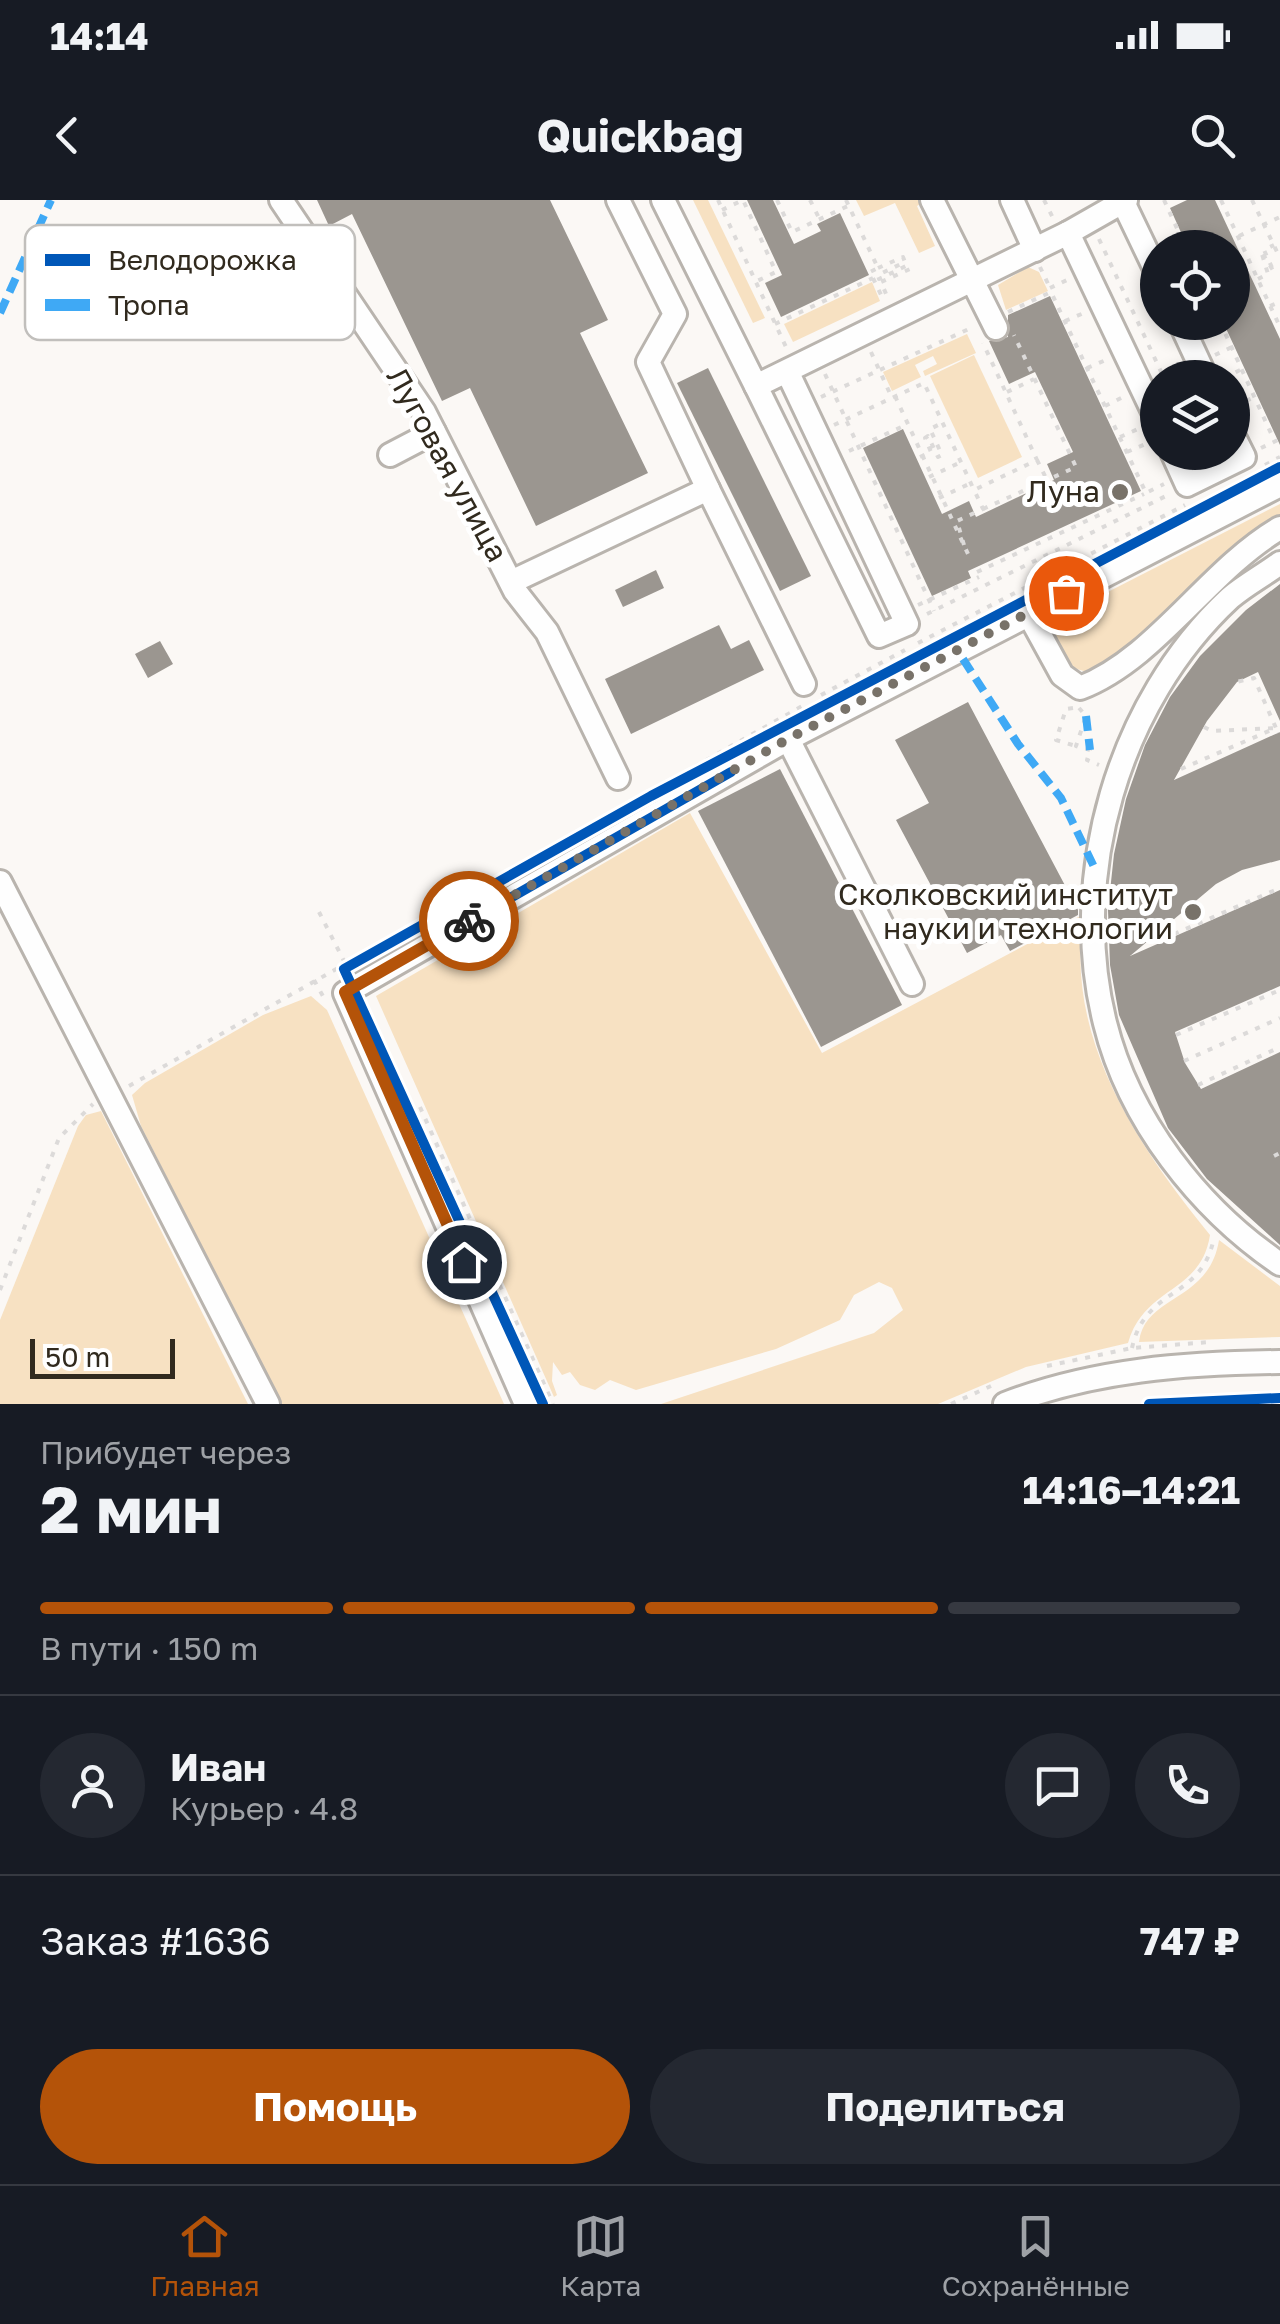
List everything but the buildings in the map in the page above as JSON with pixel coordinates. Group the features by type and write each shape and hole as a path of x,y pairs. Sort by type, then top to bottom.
{"street":[{"name":"Луговая улица","path":"281,200 297,225"},
{"path":"618,200 675,314 648,362 804,684"},
{"path":"662,200 879,636 910,616 828,460 787,371"},
{"path":"932,200 964,285 998,329"},
{"path":"1012,200 1037,259"},
{"path":"756,386 964,285 1037,259 1061,226 1124,201 1140,236"},
{"path":"1061,226 1140,410"},
{"name":"Луговая улица","path":"355,312 434,432 511,582 547,632 618,778"},
{"path":"390,455 434,432"},
{"path":"526,1404 345,992 788,739 1271,480"},
{"path":"511,582 708,489"},
{"path":"1028,613 1062,675 1080,688 1109,677 1214,579 1280,528"},
{"path":"1280,564 1231,598 1186,650 1151,701 1118,772 1096,871 1093,938 1105,1024 1157,1139 1200,1195 1280,1264"},
{"path":"1214,579 1231,598"},
{"path":"788,739 912,984"},
{"path":"0,882 268,1404"},
{"path":"1005,1404 1095,1377 1158,1367 1280,1362"}],"path":[{"path":"718,200 775,324 873,278"},
{"path":"722,210 743,200 776,272 755,282"},
{"path":"777,200 792,232 849,204 878,268"},
{"path":"810,200 819,219"},
{"path":"1044,200 1061,226"},
{"path":"1176,200 1165,202 1178,230"},
{"path":"1221,200 1235,230"},
{"path":"1252,200 1280,258"},
{"path":"1250,230 1280,217"},
{"path":"1099,239 1156,360"},
{"path":"1258,279 1268,274 1261,251 1274,272 1264,250 1274,246"},
{"path":"880,292 870,272 903,257 906,262 878,275 879,278 908,266 910,269 881,282 890,301"},
{"path":"1037,259 1146,493"},
{"path":"1250,262 1280,327"},
{"path":"998,329 1071,278"},
{"path":"803,406 976,326 964,285"},
{"path":"1270,306 1280,302"},
{"path":"1066,322 1087,312"},
{"path":"964,545 957,521 1076,467 1034,379 998,329"},
{"path":"998,329 1006,392 1046,480"},
{"path":"863,334 968,554"},
{"path":"1228,340 1238,360"},
{"path":"1217,360 1232,348"},
{"path":"1087,368 1109,358"},
{"path":"822,369 934,610"},
{"path":"1006,392 1034,379"},
{"path":"816,434 924,383 984,509"},
{"path":"1250,386 1276,442"},
{"path":"1105,406 1126,396"},
{"path":"1250,399 1255,397"},
{"path":"920,457 932,452 925,438 928,436 938,457 942,455 930,429 943,423"},
{"path":"828,460 908,424"},
{"path":"1120,438 1140,433"},
{"path":"1127,452 1140,440"},
{"path":"939,498 1037,460"},
{"path":"930,476 961,462"},
{"path":"1271,480 1280,467"},
{"path":"910,616 929,600 977,573 1146,493 1180,470"},
{"path":"910,616 934,610 983,586 1180,470"},
{"path":"861,490 876,484"},
{"path":"867,504 882,498"},
{"path":"354,987 344,969 668,786 1193,512"},
{"path":"876,525 892,518"},
{"path":"881,535 896,528"},
{"path":"977,573 983,586"},
{"path":"1236,682 1254,678 1277,730"},
{"path":"1078,706 1066,709 1056,740 1090,750 1087,760 1118,772"},
{"path":"1076,746 1084,720"},
{"path":"1204,726 1212,730 1277,730"},
{"path":"1182,770 1277,730"},
{"path":"1174,934 1280,888"},
{"path":"319,912 344,961"},
{"path":"124,1088 314,980"},
{"path":"1176,1035 1280,990"},
{"path":"1184,1061 1280,1018"},
{"path":"1198,1085 1280,1048"},
{"path":"405,1098 542,1404"},
{"path":"0,1290 59,1138 97,1102"},
{"path":"419,1105 553,1404"},
{"path":"1274,1156 1280,1153"},
{"path":"1132,1348 1143,1314 1183,1290 1211,1254 1214,1235"}],"shaded area":[{"path":"693,200 708,200 765,318 753,323"},
{"path":"856,200 927,200 917,206 935,246 919,253 895,203 864,216"},
{"path":"1028,267 1039,272 1048,291 1006,310 998,285"},
{"path":"872,282 880,301 793,342 784,324"},
{"path":"967,334 976,353 925,376 923,371 937,364 933,356 915,365 921,377 892,391 883,372"},
{"path":"974,355 1022,457 978,478 930,376"},
{"path":"1280,504 1280,521 1107,669 1083,671 1058,653 1053,632 1055,619"},
{"path":"690,813 822,1053 1084,914 1080,959 1095,1045 1133,1126 1210,1235 1196,1269 1147,1310 1128,1343 1026,1367 938,1404 661,1404 874,1333 903,1310 892,1288 879,1282 854,1295 840,1320 776,1349 636,1390 610,1380 595,1390 580,1385 570,1372 562,1375 553,1362 552,1381 557,1395 554,1397 376,996"},
{"path":"311,996 327,1010 504,1404 281,1404 141,1126 132,1095 145,1083 263,1015"},
{"path":"101,1111 248,1404 0,1404 0,1320 78,1126 86,1115"},
{"path":"1219,1240 1280,1286 1280,1337 1139,1342 1153,1315 1203,1276 1213,1261"}],"marked path":[{"path":"40,225 51,200"},
{"path":"0,313 25,258"},
{"path":"963,659 1018,744 1061,798 1096,871"},
{"path":"1086,716 1090,750"}],"cycle path":[{"path":"543,1404 344,969 651,796 1280,467"},
{"path":"347,997 345,993 354,987 731,772"},
{"path":"1149,1404 1280,1398"}],"way so far":[{"path":"469,921 788,739 1066,593"}],"place":[{"name":"Луна","path":"1120,492"},
{"name":"Сколковский институт науки и технологии","path":"1193,912"}],"route":[{"path":"464,1262 345,992 469,921"}]}
